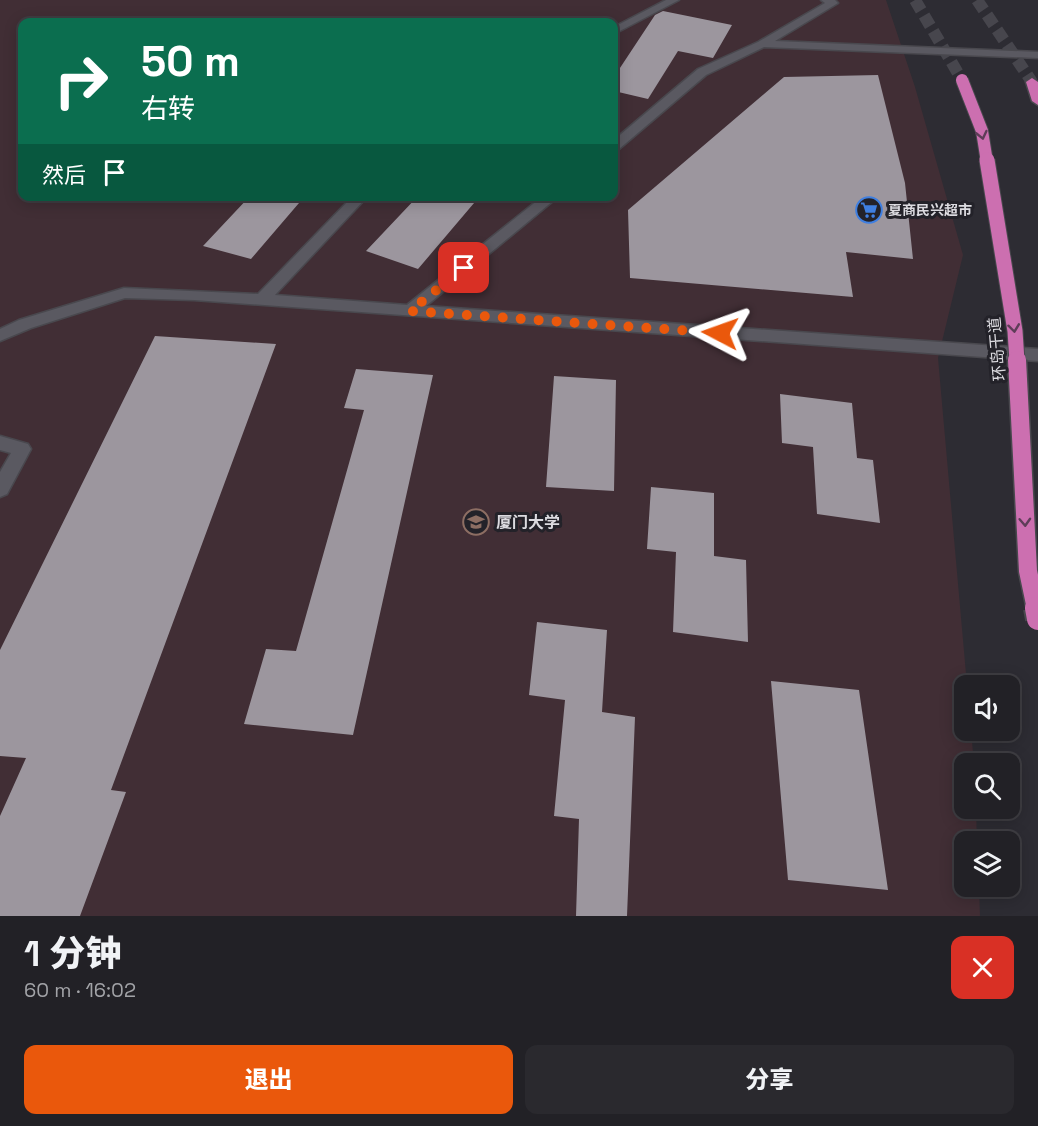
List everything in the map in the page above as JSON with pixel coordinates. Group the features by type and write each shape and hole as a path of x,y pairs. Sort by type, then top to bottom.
{"highway":[{"name":"环岛干道","path":"962,80 982,131 1015,331 1028,572 1038,619"},
{"path":"1032,82 1038,101"}],"lane":[{"path":"618,29 674,0"},
{"path":"618,143 702,72 762,44 834,3 826,0"},
{"path":"762,44 1038,55"},
{"path":"262,300 356,201"},
{"path":"410,311 546,201"},
{"path":"0,335 25,324 124,293 262,300 1034,358"},
{"path":"0,443 22,449 0,489"}],"shaded area":[{"name":"厦门大学","path":"0,0 886,0 915,87 963,255 938,358 966,675 954,675 954,741 972,741 973,753 954,753 954,819 976,819 977,831 954,831 954,897 979,897 980,916 0,916"}],"building":[{"path":"663,11 732,25 713,58 678,51 648,99 618,92 618,71 655,15"},
{"path":"878,75 905,183 913,259 846,252 853,297 630,278 628,210 784,77"},
{"path":"245,201 301,201 251,259 203,246"},
{"path":"413,201 476,201 418,269 366,251"},
{"path":"155,336 276,344 111,790 126,792 80,916 0,916 0,816 26,758 0,756 0,650"},
{"path":"356,369 433,375 353,735 244,724 266,649 296,651 364,410 344,408"},
{"path":"554,376 616,380 614,491 546,487"},
{"path":"780,394 852,403 857,458 873,460 880,523 817,514 813,447 782,443"},
{"path":"651,487 714,493 714,556 746,560 748,642 673,632 676,552 647,549"},
{"path":"537,622 607,630 602,712 635,717 627,916 576,916 579,819 554,816 565,700 529,695"},
{"path":"771,681 859,690 888,890 788,880"}],"tunnel":[{"path":"915,0 962,80"},
{"path":"977,0 1032,82"}],"place":[{"name":"夏商民兴超市","path":"869,210"},
{"name":"厦门大学","path":"476,522"}],"route":[{"path":"464,268 410,311 720,333"}]}
